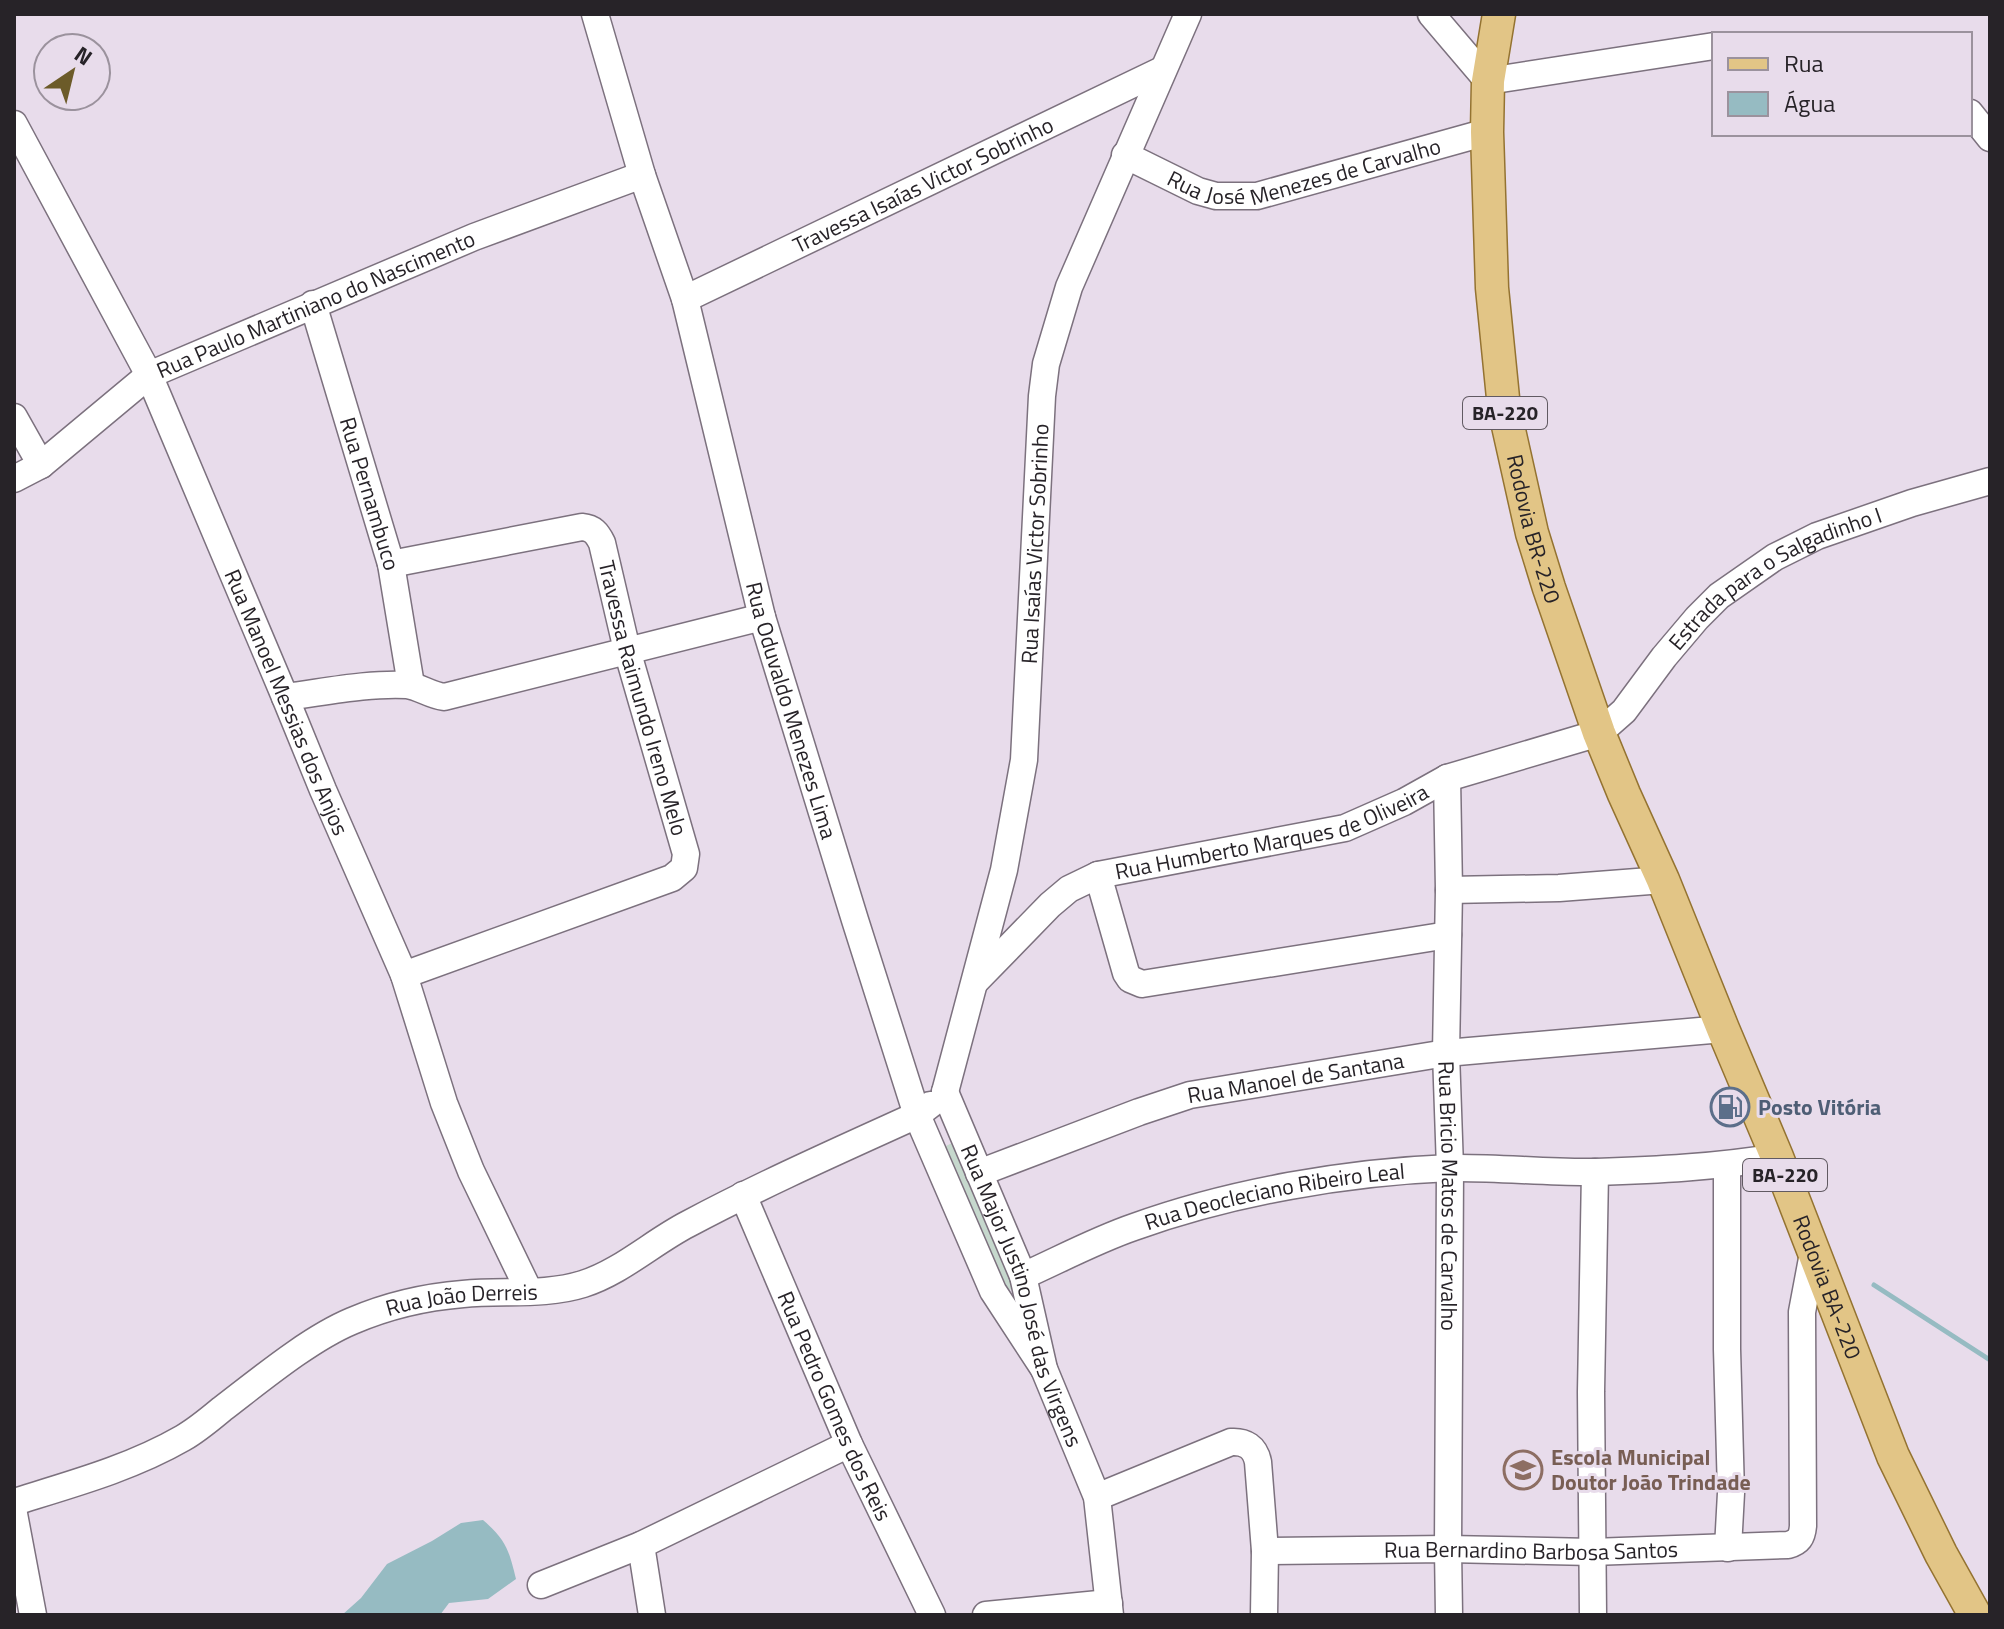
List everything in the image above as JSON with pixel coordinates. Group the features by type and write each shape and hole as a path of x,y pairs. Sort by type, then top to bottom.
{"main road":[{"name":"BA-220","path":"1488,81 1499,14"},
{"name":"Rodovia BR-220","path":"1488,81 1492,288 1504,408 1532,533 1599,733"},
{"name":"Rodovia BA-220","path":"1599,733 1777,1157 1893,1456 1975,1615"}],"street":[{"name":"Rua Oduvaldo Menezes Lima","path":"595,14 642,175 685,299 762,617 917,1115 993,1291 1044,1369"},
{"name":"Rua Isaías Victor Sobrinho","path":"945,1092 1004,870 1024,760 1046,364 1069,287 1188,14"},
{"path":"1431,14 1488,81 1712,46"},
{"name":"Travessa Isaías Victor Sobrinho","path":"685,299 1162,70"},
{"path":"1972,116 1990,138"},
{"name":"Rua Manoel Messias dos Anjos","path":"14,124 149,375 404,975 444,1103 471,1171 529,1291"},
{"name":"Rua José Menezes de Carvalho","path":"1125,155 1198,191 1216,196 1257,196 1487,132"},
{"name":"Rua Paulo Martiniano do Nascimento","path":"14,479 41,465 149,375 474,237 642,175"},
{"name":"Rua Pernambuco","path":"313,304 391,564 411,685"},
{"path":"14,417 41,465"},
{"name":"Estrada para o Salgadinho I","path":"1599,733 1624,711 1697,618 1719,596 1775,557 1817,536 1912,503 1990,481"},
{"name":"Travessa Raimundo Ireno Melo","path":"391,564 582,527 595,532 602,543 627,650 686,854 684,868 672,878 404,975"},
{"path":"285,697 373,686 411,685 444,697 762,617"},
{"name":"Rua Humberto Marques de Oliveira","path":"975,982 1050,905 1069,889 1098,875 1345,828 1404,802 1447,778 1599,733"},
{"name":"Rua Bricio Matos de Carvalho","path":"1447,778 1449,1615"},
{"path":"1098,875 1126,973 1135,983 1448,935"},
{"path":"1449,890 1559,888 1663,880"},
{"name":"Rua Manoel de Santana","path":"979,1173 1190,1095 1446,1053 1723,1029"},
{"name":"Rua João Derreis","path":"14,1502 89,1479 186,1437 262,1379 350,1322 408,1303 463,1294 557,1290 586,1284 743,1195 917,1115 945,1092"},
{"name":"Rua Major Justino José das Virgens","path":"945,1092 1023,1276 1044,1369 1097,1497 1110,1609"},
{"name":"Rua Deocleciano Ribeiro Leal","path":"1023,1276 1162,1217 1339,1178 1450,1168 1595,1172 1727,1165 1777,1157"},
{"path":"1727,1165 1731,1493 1728,1548"},
{"path":"1593,1615 1591,1392 1595,1172"},
{"name":"Rua Pedro Gomes dos Reis","path":"743,1195 849,1444 932,1615"},
{"name":"Rua Bernardino Barbosa Santos","path":"1265,1551 1448,1549 1592,1552 1795,1543 1802,1534 1803,1526 1802,1312 1814,1248"},
{"path":"1097,1497 1231,1442 1247,1444 1257,1455 1265,1551 1264,1615"},
{"path":"541,1585 641,1545 849,1444"},
{"path":"14,1514 33,1615"},
{"path":"641,1545 652,1615"},
{"path":"986,1615 1110,1609"}],"green space":[{"path":"952,1143 1014,1288 1002,1293 940,1149"}],"water":[{"path":"483,1520 506,1546 516,1579 488,1599 449,1603 440,1615 342,1615 361,1598 387,1564 461,1523"}],"waterway":[{"path":"1874,1285 1990,1360"}],"place":[{"name":"Posto Vitória","path":"1730,1107"},
{"name":"Escola Municipal Doutor João Trindade","path":"1523,1470"}]}
